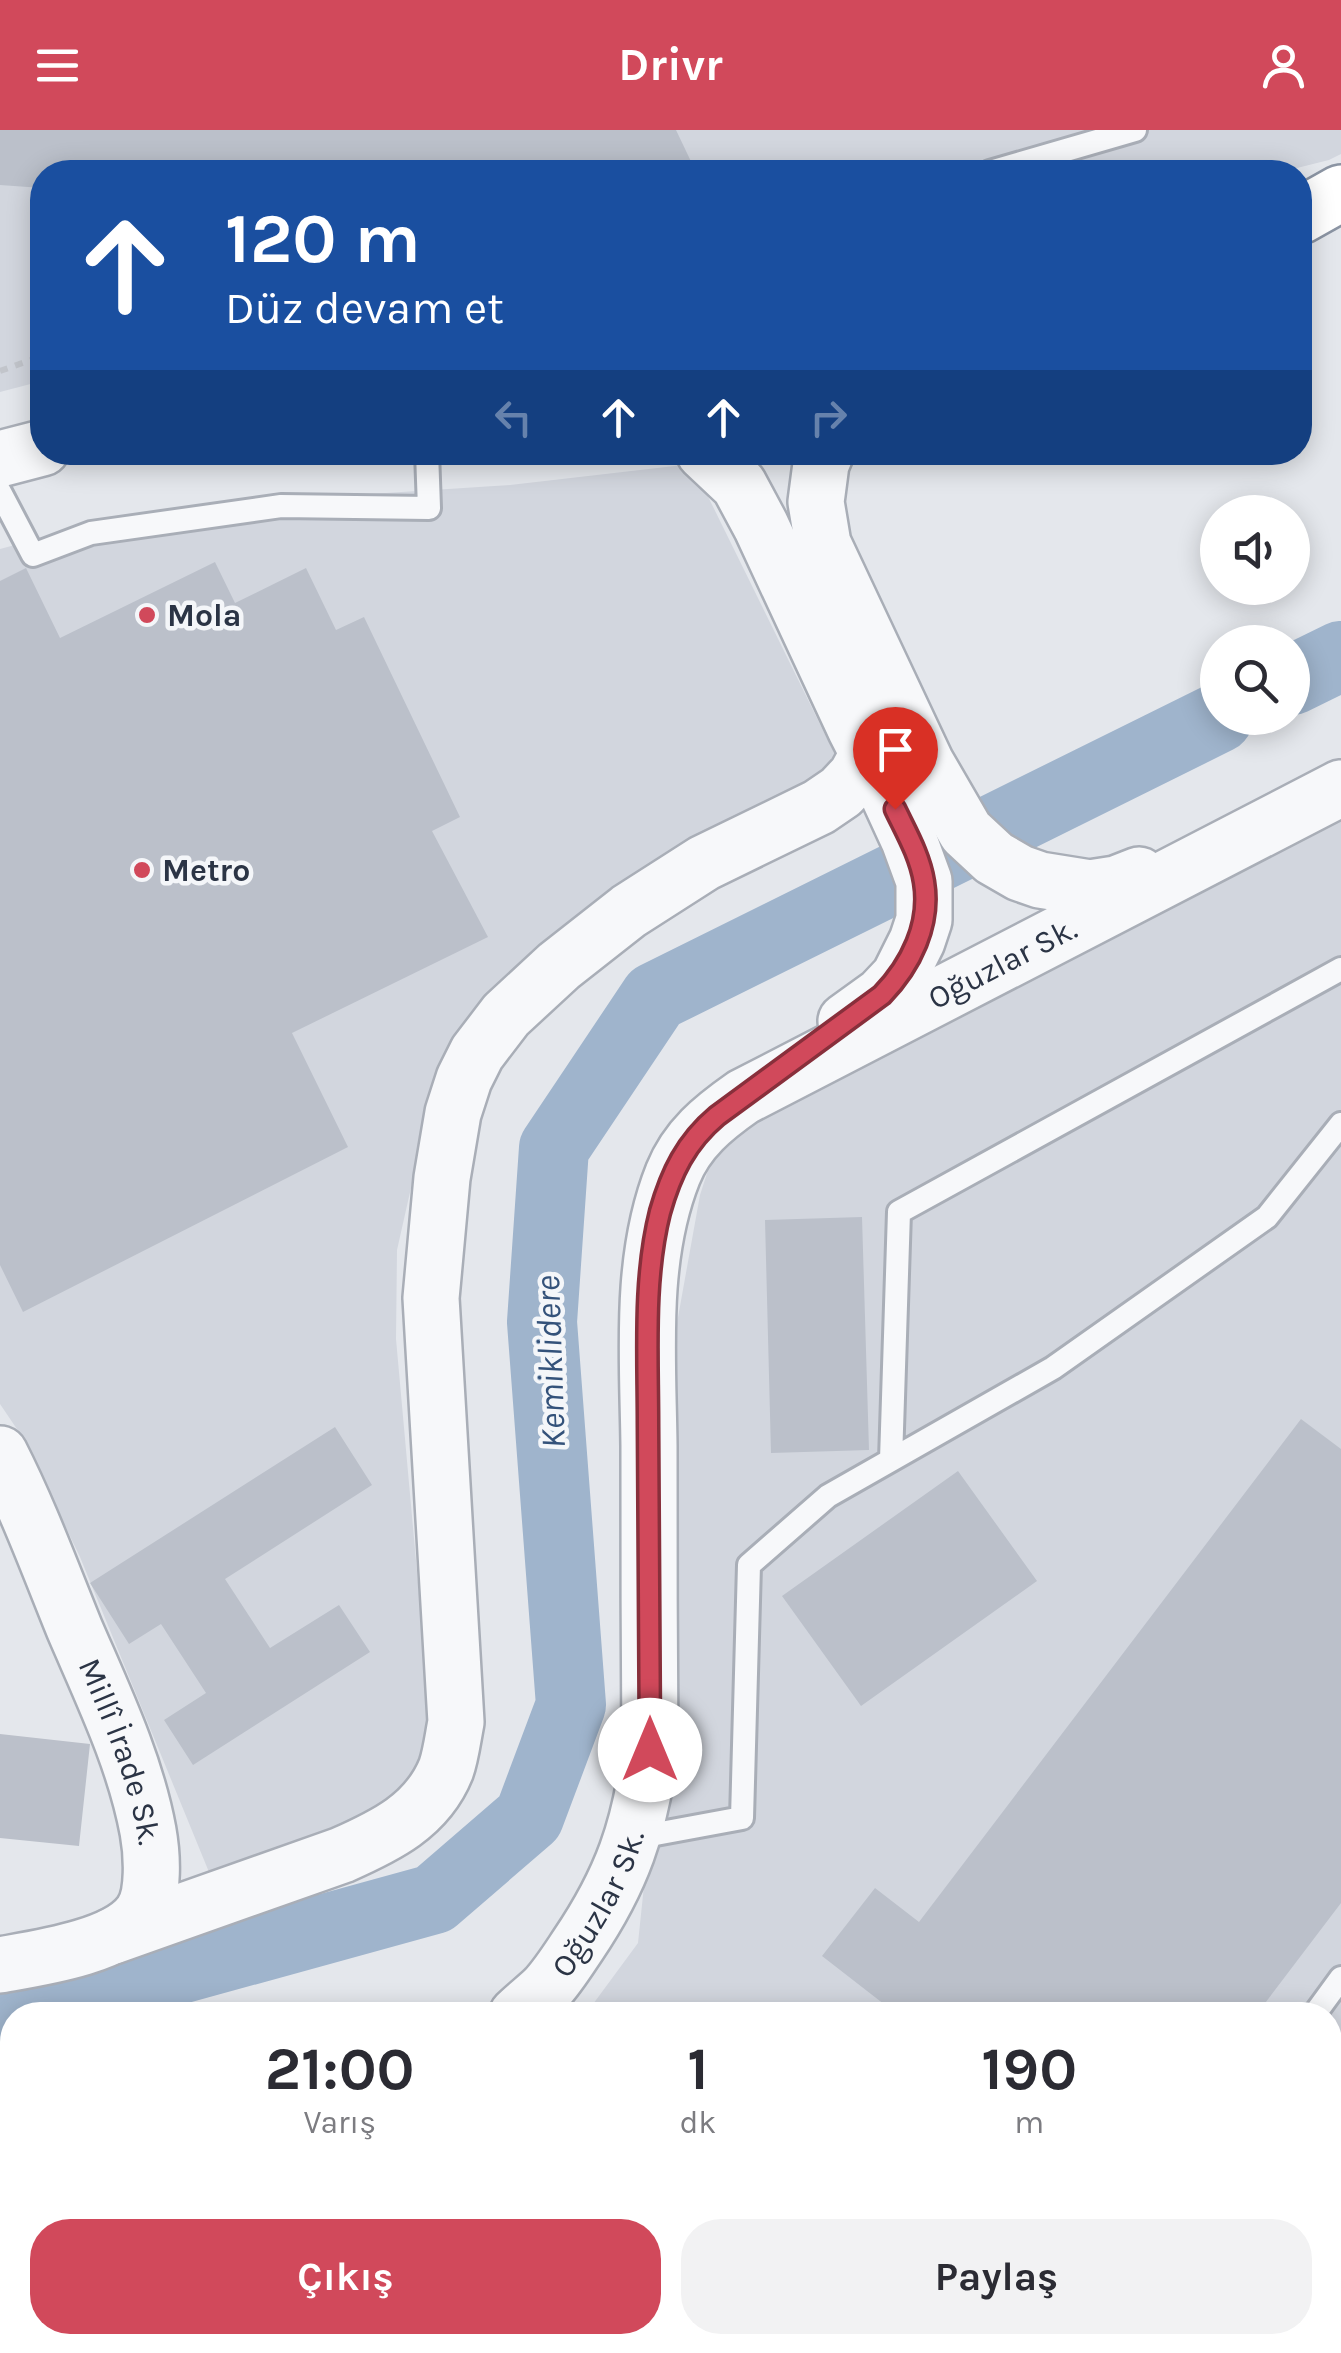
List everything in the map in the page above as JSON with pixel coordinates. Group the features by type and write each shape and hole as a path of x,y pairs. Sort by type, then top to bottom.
{"street":[{"path":"0,460 30,451"},
{"path":"718,465 739,485 892,765 994,858 1020,872 1066,885 1090,888 1116,884 1336,790"},
{"path":"743,1096 882,995 899,977 918,942 924,920 924,881 823,544 816,502 821,465"},
{"path":"0,1965 94,1943 342,1855 399,1827 435,1788 446,1770 456,1722 431,1298 442,1178 464,1079 506,1015 629,910 704,863 818,807 856,776 892,765"},
{"name":"Oğuzlar Sk.","path":"532,2002 545,1990 587,1932 612,1890 633,1838 645,1786 650,1750 649,1326 654,1246 660,1213 685,1150 699,1131 743,1096 1336,790"},
{"name":"Millî İrade Sk.","path":"0,1454 113,1720 145,1819 151,1860 147,1899 143,1912 113,1936"}],"lane":[{"path":"1031,160 1134,130"},
{"path":"0,492 34,555 91,534 282,506 430,508 428,465"},
{"path":"891,1460 900,1212 1341,969"},
{"path":"633,1838 742,1818 750,1565 828,1496 1052,1368 1267,1216 1341,1124"},
{"path":"1323,2002 1341,1978"}],"path":[{"path":"0,371 30,360"}],"shaded area":[{"path":"0,130 1341,130 1341,154 1312,164 1312,160 30,160 30,384 0,392"},
{"path":"692,465 846,777 436,1088 397,1250 396,1339 432,1738 399,1814 211,1877 80,1557 23,1438 0,1404 0,549 131,514 231,503 510,485"},
{"path":"1341,804 1341,2002 595,2002 638,1943 647,1857 671,1793 668,1373 700,1195 723,1124"}],"building":[{"path":"0,130 676,130 690,160 30,160 30,187 0,185"},
{"path":"215,562 235,603 306,568 336,630 364,617 460,817 432,831 488,937 292,1033 348,1147 23,1312 0,1265 0,581 26,568 60,638"},
{"path":"862,1217 869,1450 771,1453 765,1220"},
{"path":"1301,1419 1341,1449 1341,1903 1266,2002 881,2002 822,1956 875,1888 919,1922"},
{"path":"335,1427 372,1485 225,1579 270,1648 339,1605 370,1652 193,1765 164,1720 206,1693 161,1624 129,1644 90,1583"},
{"path":"958,1471 1037,1581 861,1706 782,1596"},
{"path":"0,1734 90,1744 79,1846 0,1838"}],"waterway":[{"name":"Kemiklidere","path":"1310,671 1341,656"},
{"name":"Kemiklidere","path":"60,2002 434,1899 529,1817 571,1705 542,1322 554,1148 655,997 1200,727"}],"place":[{"name":"Mola","path":"147,615"},
{"name":"Metro","path":"142,870"}],"route":[{"path":"650,1750 649,1326 650,1284 660,1213 673,1174 699,1131 882,995 899,977 918,942 925,904 917,858 895,809"}]}
